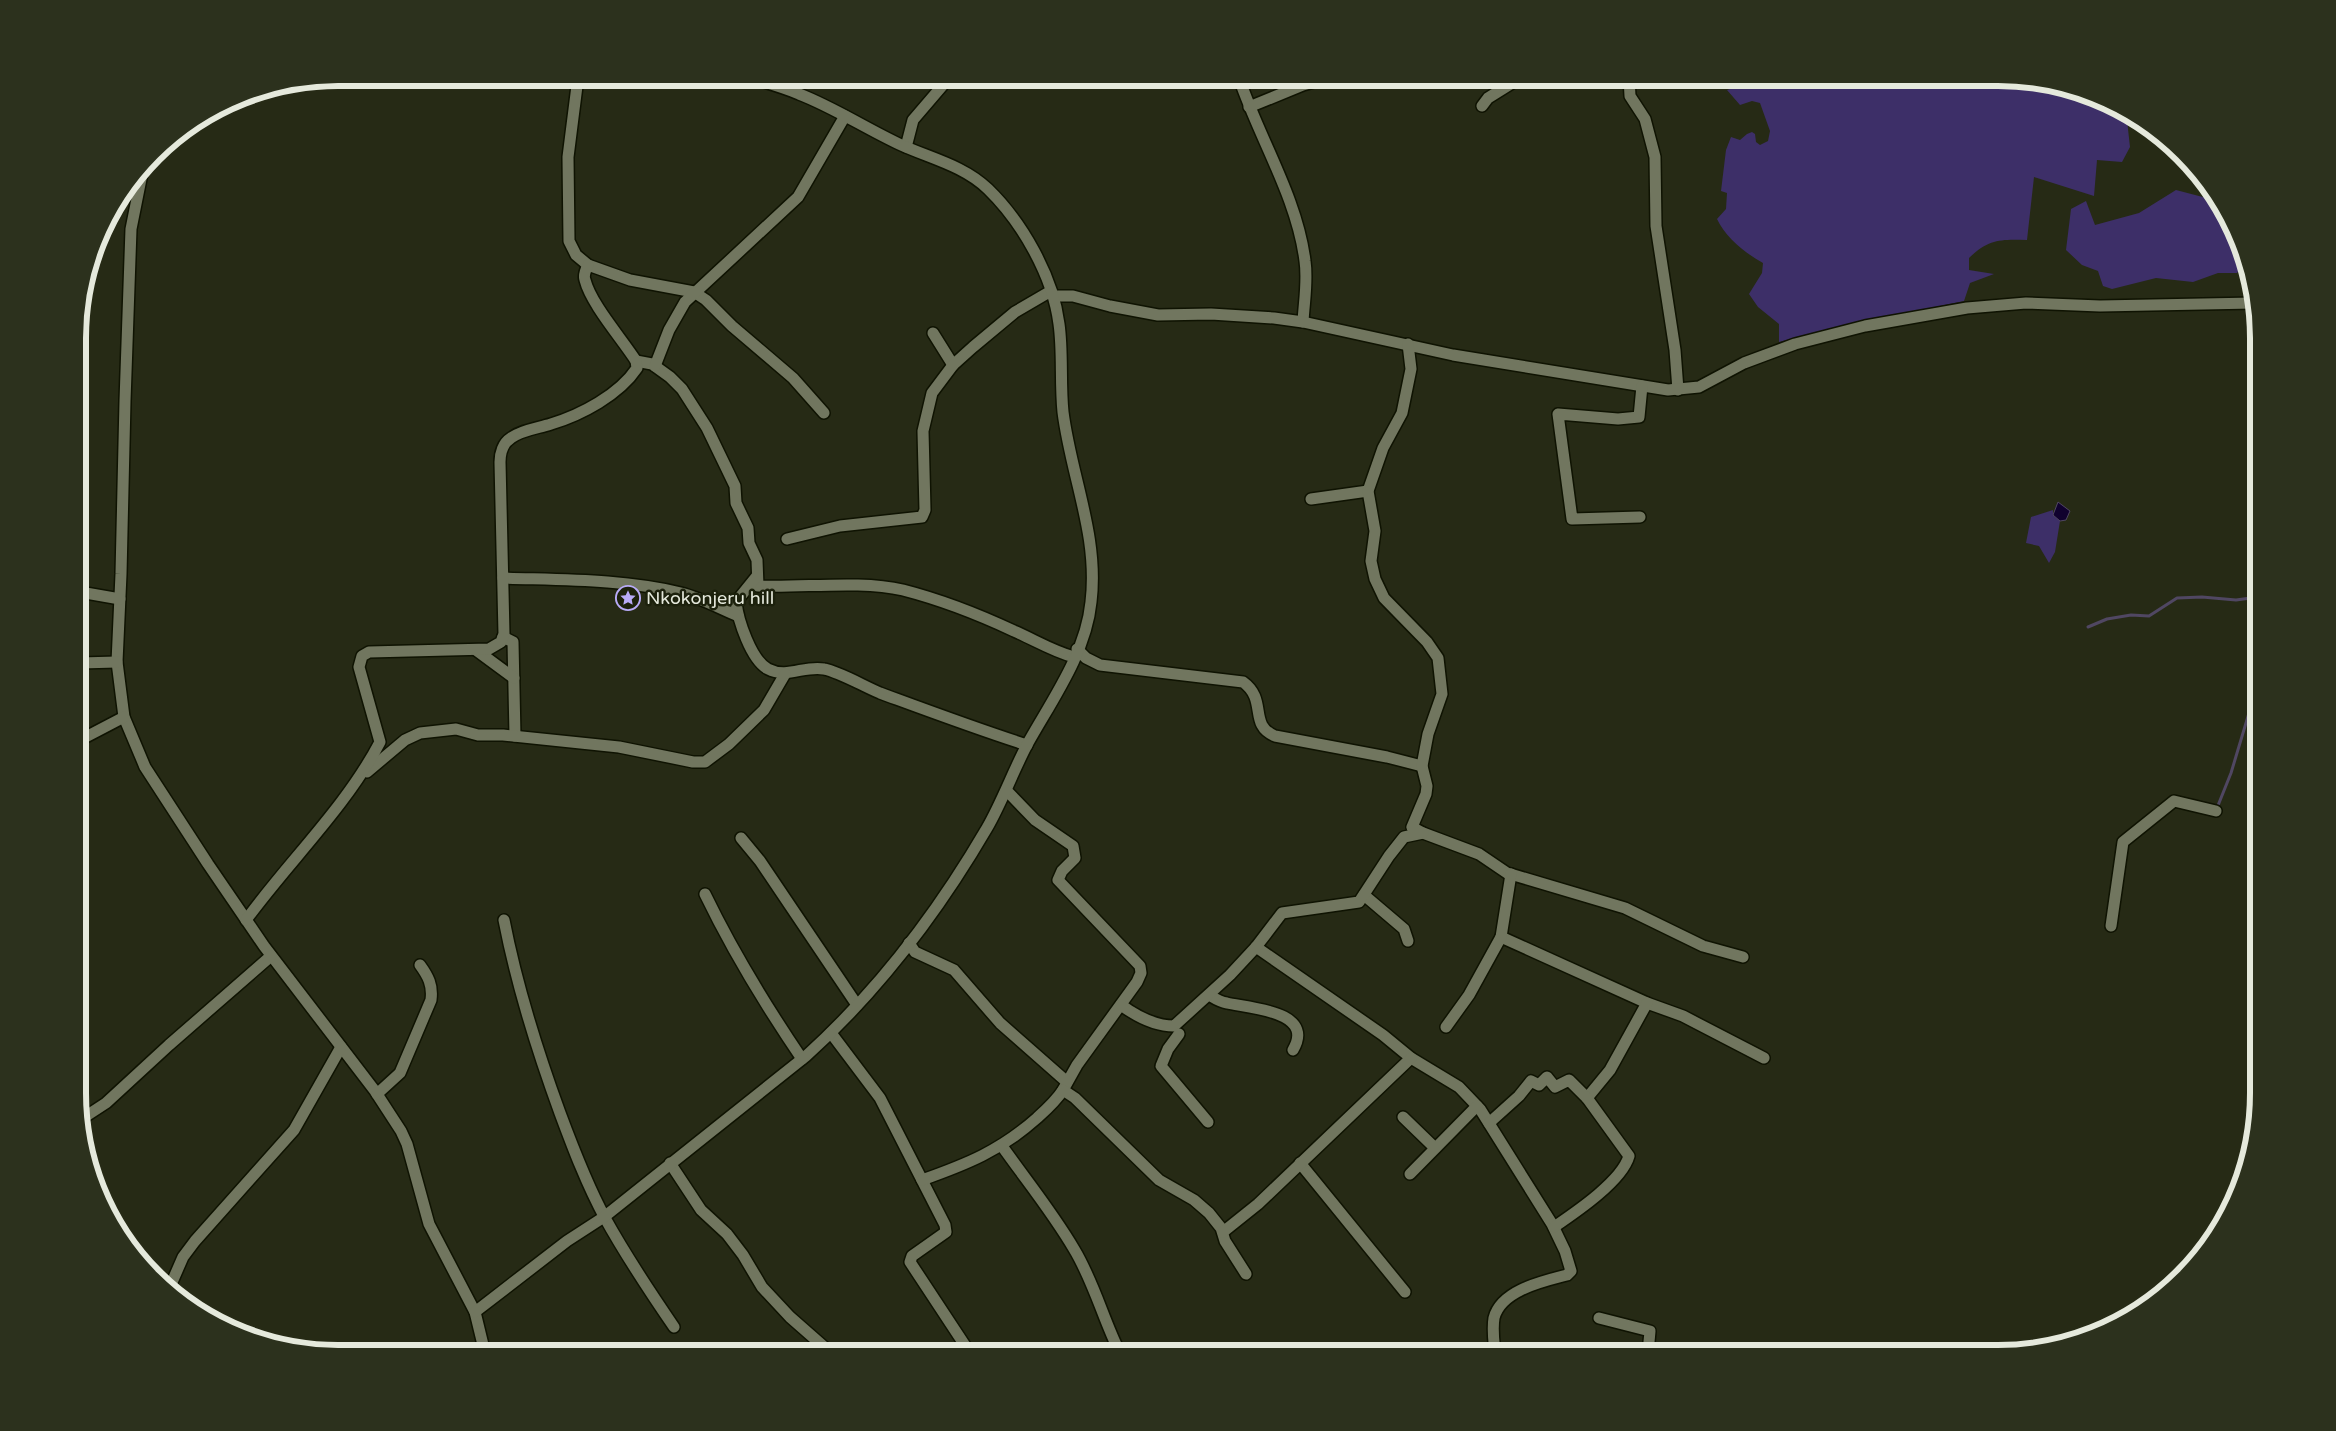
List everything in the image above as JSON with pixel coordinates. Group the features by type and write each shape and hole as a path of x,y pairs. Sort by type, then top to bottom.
{"street":[{"path":"577,86 568,157 569,242 576,255 588,265 630,280 694,292 706,300 732,326 793,378 824,413"},
{"path":"475,1312 567,1241 604,1217 802,1059 831,1034 883,977 956,878 1007,791 1027,745 1064,680 1087,625 1091,606 1092,566 1082,497 1063,413 1060,326 1052,293 1028,238 988,189 964,172 906,147 800,94 776,86"},
{"path":"906,147 913,120 941,86"},
{"path":"1241,86 1248,107 1287,195 1297,226 1306,268 1303,322"},
{"path":"1248,107 1300,86"},
{"path":"1482,106 1488,98 1507,86"},
{"path":"1629,86 1630,96 1645,119 1655,157 1656,226 1674,341 1678,390"},
{"path":"655,366 669,330 685,302 798,197 845,116"},
{"path":"140,182 131,229 117,662 124,717 145,767 246,920 271,956 377,1094 404,1137 429,1224 475,1312 484,1345"},
{"path":"246,920 276,880 359,779 380,742 359,667 362,656 369,652 489,649 498,645 504,637 500,454 503,447 511,437 572,418 593,407 632,376 637,368 636,361 602,312 586,282 584,276 588,265"},
{"path":"787,539 840,526 922,517 925,510 923,431 932,393 953,365 1015,312 1052,293 1158,315 1210,314 1303,322 1408,344 1453,356 1528,369 1678,390 1699,387 1744,363 1795,344 1865,326 1967,308 2026,303 2100,306 2248,303"},
{"path":"933,333 953,365"},
{"path":"1408,344 1412,369 1402,413 1383,448 1368,492 1375,531 1371,561 1375,579 1384,598 1420,634 1438,658 1442,694 1428,734 1422,766 1427,786 1418,817 1412,827 1479,854 1500,870 1626,908 1702,946 1743,956"},
{"path":"636,361 655,366 682,389 707,428 735,486 736,503 748,528 749,543 758,560 758,586 857,586 902,590 1013,630 1054,651 1076,653 1100,665 1243,682 1252,689 1257,698 1260,723 1267,732 1275,736 1387,757 1422,766"},
{"path":"1640,517 1572,519 1558,414 1618,420 1639,417 1642,386"},
{"path":"1310,499 1368,492"},
{"path":"758,576 736,602 738,616 758,660 768,669 785,674 815,668 826,669 856,684 965,725 1027,745"},
{"path":"503,578 622,583 653,588 698,598 738,616"},
{"path":"86,593 120,599"},
{"path":"504,637 513,642 515,736"},
{"path":"476,650 514,678"},
{"path":"86,663 117,662"},
{"path":"359,779 405,740 420,733 456,729 478,735 515,736 619,748 693,762 705,762 729,744 764,710 785,674"},
{"path":"86,737 124,717"},
{"path":"922,1180 954,1169 1002,1146 1052,1105 1138,982 1141,973 1140,966 1058,880 1062,872 1075,858 1076,852 1073,846 1034,820 1007,791"},
{"path":"2111,926 2123,842 2174,801 2216,811"},
{"path":"1121,1005 1132,1013 1157,1024 1174,1026 1209,995 1256,947 1282,913 1349,905 1359,902 1388,856 1404,837 1423,833"},
{"path":"741,838 760,861 857,1005"},
{"path":"1446,1027 1469,995 1501,937 1511,874"},
{"path":"705,894 723,931 764,1002 802,1059"},
{"path":"1364,895 1404,929 1408,941"},
{"path":"504,920 514,971 547,1078 574,1150 604,1217 646,1286 674,1327"},
{"path":"1501,937 1647,1003 1684,1016 1764,1058"},
{"path":"909,944 915,952 954,970 1000,1023 1159,1180 1194,1200 1209,1213 1218,1223 1225,1241 1246,1274"},
{"path":"1256,947 1383,1035 1411,1058 1459,1087 1478,1106 1554,1227 1565,1251 1571,1271 1567,1275 1520,1290 1503,1304 1494,1317 1495,1345"},
{"path":"87,1115 106,1103 271,956"},
{"path":"377,1094 400,1072 431,1000 433,989 420,964"},
{"path":"1209,995 1226,1003 1261,1008 1289,1021 1298,1034 1298,1040 1293,1050"},
{"path":"1587,1098 1610,1070 1647,1003"},
{"path":"831,1034 880,1098 947,1230 912,1256 910,1262 965,1345"},
{"path":"1180,1034 1168,1049 1161,1066 1208,1122"},
{"path":"172,1282 183,1257 194,1241 294,1130 341,1047"},
{"path":"1222,1232 1258,1204 1411,1058"},
{"path":"1489,1123 1519,1096 1531,1080 1539,1085 1547,1077 1555,1087 1569,1080 1587,1098 1629,1156 1627,1164 1593,1200 1554,1227"},
{"path":"1410,1174 1478,1106"},
{"path":"1403,1117 1435,1148"},
{"path":"1002,1146 1075,1250 1100,1301 1109,1330 1116,1345"},
{"path":"670,1163 701,1210 727,1234 743,1255 762,1287 790,1317 822,1345"},
{"path":"1300,1163 1405,1292"},
{"path":"1599,1318 1650,1331 1649,1345"}],"shaded area":[{"path":"1740,86 1998,86 2031,88 2063,95 2094,105 2124,120 2127,122 2130,147 2122,162 2097,160 2094,196 2034,177 2027,240 2002,240 1995,242 1982,247 1969,258 1969,270 1994,274 1970,283 1964,301 1825,330 1779,342 1779,324 1758,307 1749,294 1762,273 1763,263 1749,255 1737,244 1725,232 1717,219 1726,209 1727,193 1721,191 1726,150 1731,137 1740,140 1752,132 1755,134 1756,142 1760,145 1768,141 1770,131 1760,103 1752,101 1740,105 1727,90"},
{"path":"2176,190 2207,198 2231,242 2240,269 2237,273 2218,273 2193,282 2156,278 2112,289 2103,286 2098,271 2082,265 2066,250 2071,209 2086,201 2095,225 2139,213"},
{"path":"2058,502 2070,511 2066,520 2060,521 2053,515"},
{"path":"2053,510 2053,515 2060,521 2055,552 2049,563 2039,546 2026,543 2031,517"}],"waterway":[{"path":"2088,627 2107,619 2131,615 2149,616 2177,598 2202,597 2236,600 2250,598"},
{"path":"2217,808 2231,773 2250,710"}],"place":[{"name":"Nkokonjeru hill","path":"628,598"}]}
